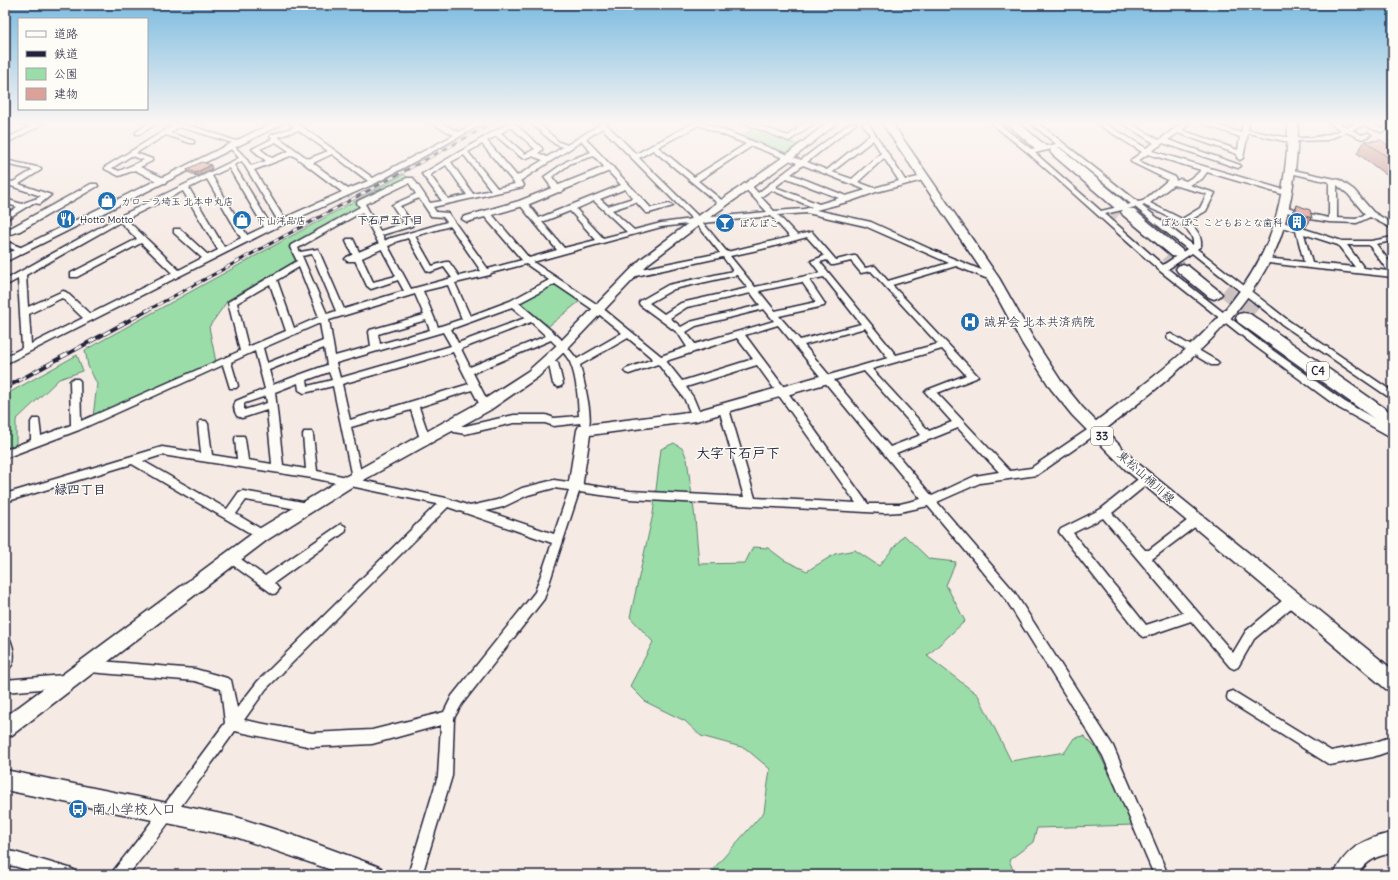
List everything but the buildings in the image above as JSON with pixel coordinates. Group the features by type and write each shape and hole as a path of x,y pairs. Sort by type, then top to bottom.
{"highway":[{"path":"1069,164 1119,210 1172,254"},
{"path":"1188,268 1219,292"},
{"name":"C4","path":"1393,412 1249,316 1323,375 1393,423"}],"main road":[{"name":"東松山桶川線","path":"915,164 993,278 1028,340 1056,385 1077,411 1130,465 1146,479 1393,682"}],"street":[{"path":"14,164 39,170 14,185"},
{"path":"114,164 107,168 119,174 141,164"},
{"path":"5,259 197,164"},
{"path":"5,283 122,219 230,164"},
{"path":"230,164 268,228"},
{"path":"247,164 283,222"},
{"path":"250,169 263,164"},
{"path":"311,164 347,192"},
{"path":"349,164 373,181"},
{"path":"5,361 268,228 373,181 405,164"},
{"path":"441,164 426,174 447,203"},
{"path":"448,164 472,197"},
{"path":"474,164 496,191"},
{"path":"430,206 520,185 503,164"},
{"path":"516,180 541,164"},
{"path":"558,190 548,177 566,164"},
{"path":"605,164 649,211 669,206"},
{"path":"642,164 698,221 779,322 1009,594 1108,751 1160,875"},
{"path":"675,164 721,204"},
{"path":"694,180 719,164"},
{"path":"5,728 262,535 352,480 485,406 512,389 549,360 631,274 660,248 779,164"},
{"path":"757,197 802,164"},
{"path":"806,164 873,190"},
{"path":"828,172 838,164"},
{"path":"853,182 873,164"},
{"path":"892,164 904,182"},
{"path":"1049,164 1119,210 1168,232 1286,323 1392,395"},
{"path":"1069,164 1119,210 1163,269 1258,344 1342,405 1393,434"},
{"path":"1139,164 1172,180 1211,193 1203,209 1180,221 1168,232"},
{"path":"1188,164 1285,193"},
{"path":"1232,164 1238,166 1236,178"},
{"path":"470,510 499,504 526,491 540,486 554,484 630,495 865,508 900,508 930,501 979,479 1033,472 1096,429 1145,391 1192,350 1225,318 1244,291 1252,283 1270,250 1280,224 1284,208 1289,164"},
{"path":"135,167 163,181"},
{"path":"467,219 523,203 609,168"},
{"path":"1172,180 1187,183 1199,176 1204,169"},
{"path":"1288,172 1333,182 1351,192 1370,214 1393,227"},
{"path":"208,175 246,240"},
{"path":"787,175 848,199"},
{"path":"5,454 76,427 148,394 324,318 418,290 486,273 660,225 805,211 848,199 873,190 924,177"},
{"path":"409,293 400,277 384,240 361,203 410,180 430,206 434,214 444,215 452,223 486,273"},
{"path":"1119,210 1145,203 1172,180"},
{"path":"5,182 47,195 37,202 32,202 5,218"},
{"path":"1333,182 1333,220"},
{"path":"5,234 18,229 94,186"},
{"path":"538,222 626,186"},
{"path":"746,186 796,238"},
{"path":"186,187 222,252"},
{"path":"770,187 819,207"},
{"path":"354,258 409,224 396,205 421,194"},
{"path":"595,198 632,233"},
{"path":"606,209 637,199"},
{"path":"5,201 24,207"},
{"path":"523,203 562,252"},
{"path":"1145,203 1195,230 1197,235 1199,243 1197,246 1163,269"},
{"path":"352,480 346,425 337,382 331,364 324,318 294,247 364,208"},
{"path":"571,208 601,241"},
{"path":"1284,208 1308,216 1333,220 1357,221 1370,214"},
{"path":"805,211 842,216 868,224 993,278"},
{"path":"487,214 527,261 598,309 660,360 688,397 696,416"},
{"path":"122,219 177,273"},
{"path":"384,240 410,235 452,223"},
{"path":"1280,224 1341,243 1371,243 1393,239"},
{"path":"1299,230 1309,266"},
{"path":"177,231 208,259"},
{"path":"631,274 771,245 809,234 834,262 853,258 864,271 872,268 973,376 930,392 1008,475"},
{"path":"410,235 430,269 446,264 454,281 467,320"},
{"path":"74,274 142,239"},
{"path":"350,241 354,258 372,286 400,277"},
{"path":"5,243 22,250"},
{"path":"1341,243 1363,272"},
{"path":"1371,243 1393,273"},
{"path":"246,352 232,302 272,278 299,258 315,251 341,313"},
{"path":"829,257 815,261 894,359"},
{"path":"1265,260 1363,272 1393,273"},
{"path":"886,284 957,263"},
{"path":"693,348 681,331 644,303 672,287 739,272"},
{"path":"22,274 27,350"},
{"path":"664,318 684,305 826,274"},
{"path":"272,278 291,333"},
{"path":"773,314 821,304 803,278"},
{"path":"271,405 240,414 239,403 331,364 376,347 435,332 513,303 555,280"},
{"path":"418,290 435,332"},
{"path":"24,312 63,294 90,318"},
{"path":"415,875 445,776 448,717 457,700 540,595 575,488 585,424 582,395 575,364 572,356 513,303"},
{"path":"681,331 693,324 766,306"},
{"path":"376,347 373,332 429,316"},
{"path":"302,377 304,390 337,382 455,348 531,319"},
{"path":"629,371 693,348 779,322"},
{"path":"798,344 867,326"},
{"path":"446,328 485,406"},
{"path":"575,364 628,334"},
{"path":"739,334 783,392 865,508"},
{"path":"468,372 551,337"},
{"path":"1171,337 1214,363"},
{"path":"264,368 328,343"},
{"path":"451,424 457,429 465,430 514,419 546,419 554,422 585,424 639,424 696,416 945,345"},
{"path":"258,347 270,390 278,469"},
{"path":"549,360 553,363 558,384"},
{"path":"226,361 233,386"},
{"path":"680,385 759,361"},
{"path":"865,367 928,436"},
{"path":"75,381 76,427"},
{"path":"346,425 475,386"},
{"path":"414,405 425,439"},
{"path":"724,409 751,502"},
{"path":"36,422 36,442"},
{"path":"889,452 960,423"},
{"path":"203,424 207,459"},
{"path":"308,435 312,474"},
{"path":"240,439 242,464"},
{"path":"5,498 162,451 352,480 446,502 558,540"},
{"path":"133,460 262,535"},
{"path":"1146,479 1105,512 1065,532 1144,631 1193,615"},
{"path":"229,515 244,495 308,506"},
{"path":"119,875 155,831 167,812 262,685 446,502"},
{"path":"1105,512 1234,663 1250,635 1293,599"},
{"path":"1143,555 1151,555 1196,520"},
{"path":"232,558 269,586 341,529"},
{"path":"5,641 8,661 5,665"},
{"path":"89,666 195,675 227,684 232,724"},
{"path":"5,686 68,681"},
{"path":"1233,697 1330,758 1348,753 1387,747 1393,743"},
{"path":"232,724 312,740 372,737 448,717"},
{"path":"5,780 236,827 292,845 374,875"},
{"path":"1344,875 1358,856 1378,846 1393,843"},
{"path":"5,858 14,859 69,875"}],"green space":[{"path":"404,174 410,180 359,205 361,210 291,248 297,260 228,300 209,327 216,362 93,417 97,384 88,366 85,350"},
{"path":"554,284 580,301 545,329 519,305 519,302"},
{"path":"77,355 83,371 59,379 16,420 16,447 5,451 5,395"},
{"path":"674,443 683,449 687,459 695,518 699,564 745,563 753,547 768,548 784,560 807,571 835,554 855,550 879,566 904,535 929,559 956,562 946,585 965,621 927,656 978,695 1011,761 1065,752 1074,738 1084,736 1097,749 1134,825 1037,828 1033,842 1009,860 1015,875 708,875 764,812 770,769 745,748 701,736 685,721 646,702 630,686 653,642 630,617 653,514 661,449"}],"tunnel":[{"path":"1110,207 1119,215"},
{"path":"1167,255 1183,269"},
{"path":"1224,290 1249,310"},
{"path":"1248,309 1254,314"}],"railway":[{"path":"148,310 417,164"},
{"path":"5,388 150,309"}],"place":[{"name":"カローラ埼玉 北本中丸店","path":"107,201"},
{"name":"Hotto Motto","path":"66,219"},
{"name":"下山洋品店","path":"242,220"},
{"name":"ぽんぽこ こどもおとな歯科","path":"1297,222"},
{"name":"ぽんぽこ","path":"725,223"},
{"name":"誠昇会 北本共済病院","path":"970,322"},
{"name":"南小学校入口","path":"78,809"}],"district":[{"name":"下石戸五丁目","path":"390,220"},
{"name":"大字下石戸下","path":"738,453"},
{"name":"緑四丁目","path":"80,489"}]}
